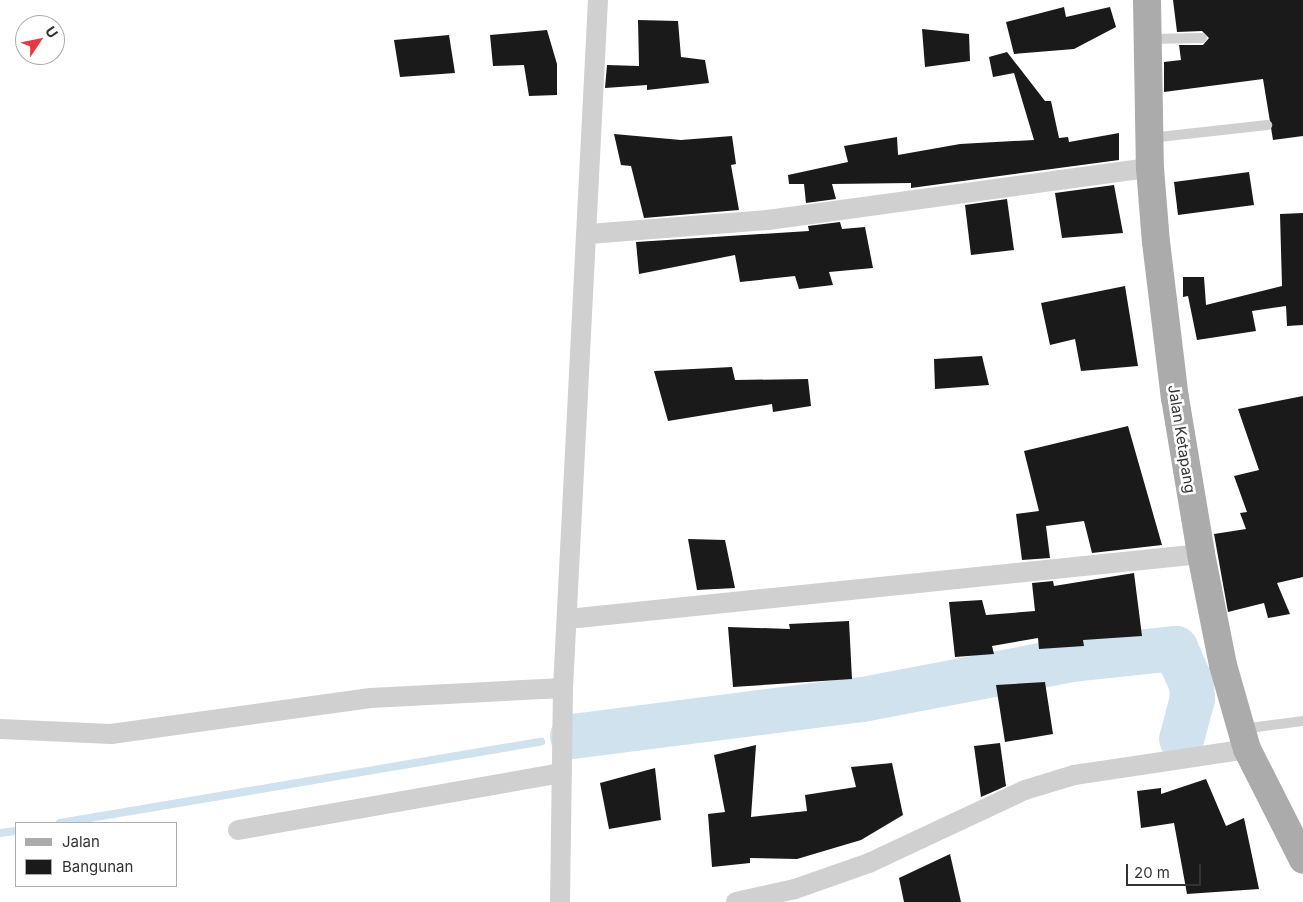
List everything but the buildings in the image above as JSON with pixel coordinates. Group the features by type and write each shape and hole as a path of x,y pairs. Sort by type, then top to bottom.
{"main road":[{"name":"Jalan Ketapang","path":"1146,0 1150,168 1175,398 1213,618 1223,665 1244,739 1303,860"}],"street":[{"path":"560,902 562,688 568,619 589,234 598,0"},
{"path":"589,234 777,219 1150,168"},
{"path":"568,619 1202,554"},
{"path":"0,729 111,734 371,698 562,688"},
{"path":"736,902 795,889 869,863 1025,790 1074,775 1171,758 1194,756 1244,739"},
{"path":"238,830 562,773"}],"lane":[{"path":"1148,40 1202,38"},
{"path":"1149,138 1266,125"},
{"path":"1244,739 1303,721"}],"waterway":[{"path":"572,736 862,699 1072,659 1175,648 1191,684 1192,698 1181,739"},
{"path":"66,822 541,742"},
{"path":"0,833 15,831"}]}
